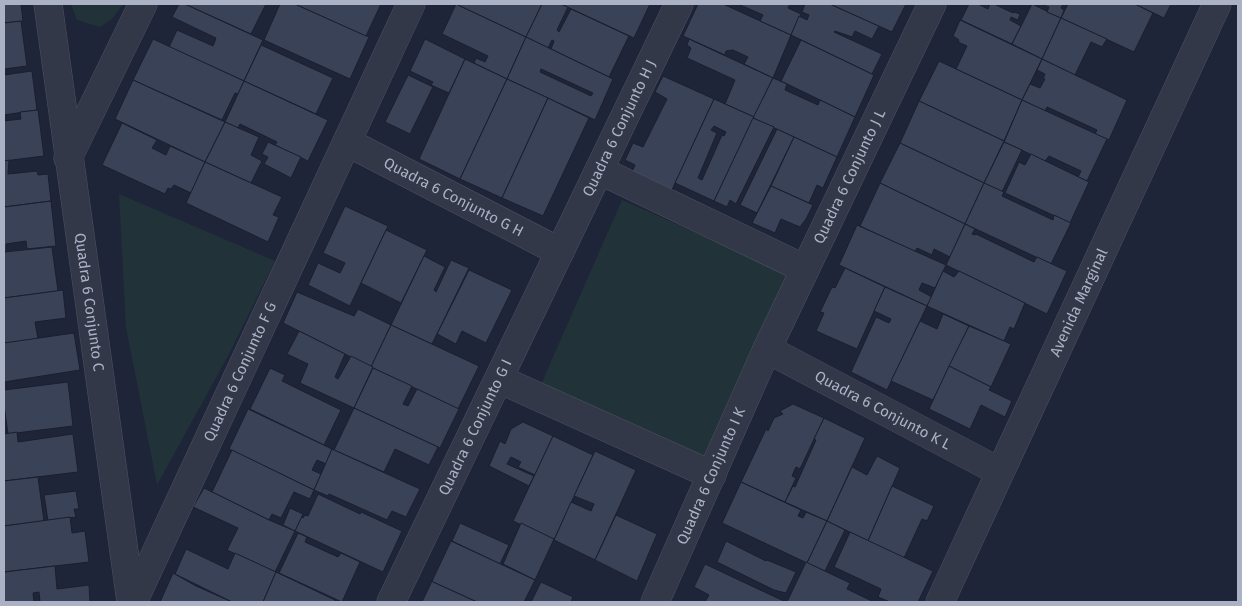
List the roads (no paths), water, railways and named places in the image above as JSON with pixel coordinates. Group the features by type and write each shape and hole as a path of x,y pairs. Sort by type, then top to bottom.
{"street":[{"name":"Quadra 6 Conjunto C","path":"48,4 68,158 132,602"},
{"path":"68,158 143,4"},
{"name":"Quadra 6 Conjunto F G","path":"132,602 411,4"},
{"name":"Quadra 6 Conjunto H J","path":"560,252 679,4"},
{"name":"Quadra 6 Conjunto J L","path":"767,349 932,4"},
{"name":"Avenida Marginal","path":"940,602 1218,4"},
{"name":"Quadra 6 Conjunto G H","path":"347,142 560,252"},
{"path":"599,170 805,269"},
{"name":"Quadra 6 Conjunto G I","path":"391,602 560,252"},
{"name":"Quadra 6 Conjunto K L","path":"767,349 1000,472"},
{"name":"Quadra 6 Conjunto I K","path":"655,602 767,349"},
{"path":"498,379 712,475"}]}
